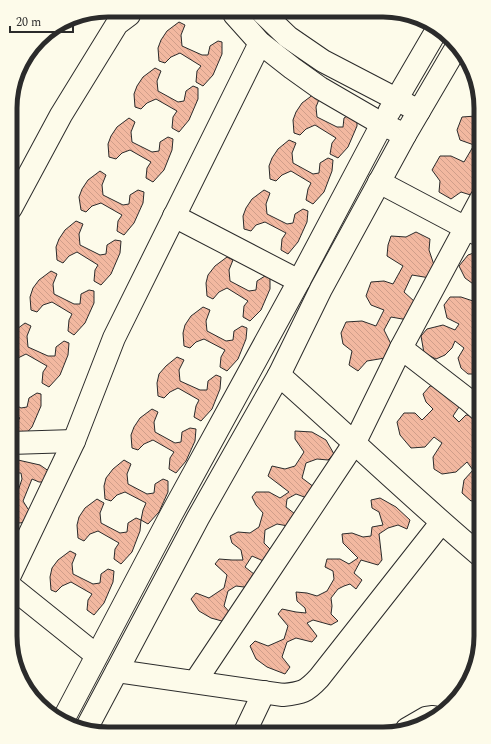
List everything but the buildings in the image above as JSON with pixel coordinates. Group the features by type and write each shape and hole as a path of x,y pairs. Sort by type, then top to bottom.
{"street":[{"path":"17,197 61,115 117,24 127,17"},
{"path":"237,17 260,43 320,88 382,124 405,135"},
{"path":"267,17 288,37 323,61 419,111"},
{"path":"65,716 96,655 299,281 382,124 435,34"},
{"path":"17,560 74,442 114,338 260,43"},
{"path":"88,725 198,518 279,375 322,289 379,182 454,52"},
{"path":"195,682 354,442 401,348 473,232 379,182"},
{"path":"174,216 299,281"},
{"path":"401,348 474,405"},
{"path":"279,375 474,550"},
{"path":"17,443 74,442"},
{"path":"117,671 283,695 300,693 310,687 319,678 441,522"},
{"path":"17,592 96,655"},
{"path":"247,727 264,692"}]}
